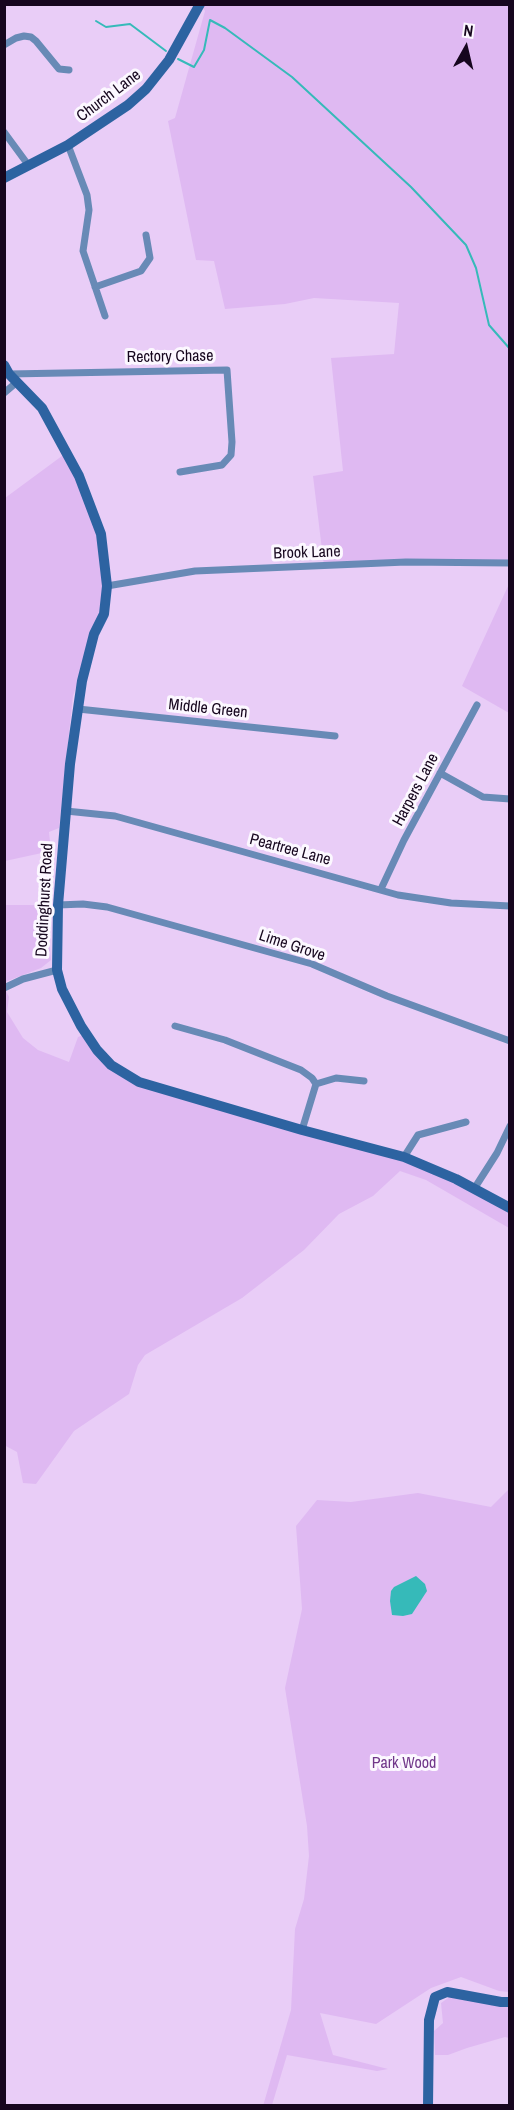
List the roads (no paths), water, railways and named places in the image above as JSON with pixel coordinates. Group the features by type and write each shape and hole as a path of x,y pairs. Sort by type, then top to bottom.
{"street":[{"name":"Church Lane","path":"4,178 68,145 128,105 152,84 169,60 200,4"},
{"path":"4,45 16,38 31,37 59,69 69,70"},
{"path":"56,77 59,69"},
{"path":"4,132 29,166"},
{"path":"68,145 87,195 89,210 83,251 105,316"},
{"path":"95,287 141,270 150,258 146,235"},
{"name":"Rectory Chase","path":"10,374 227,370 231,455 222,465 180,472"},
{"path":"4,393 10,374"},
{"name":"Doddinghurst Road","path":"10,374 42,408 79,476 101,534 107,586 104,614 89,651 78,709 58,905 57,970 62,989 81,1026 97,1050 111,1065 150,1086 404,1157 510,1208"},
{"name":"Brook Lane","path":"107,586 195,571 406,562 510,563"},
{"name":"Harpers Lane","path":"381,889 404,840 477,705"},
{"name":"Middle Green","path":"78,709 335,736"},
{"path":"440,773 483,797 510,799"},
{"name":"Peartree Lane","path":"66,811 115,816 398,895 451,903 510,906"},
{"name":"Lime Grove","path":"58,905 83,904 107,908 312,964 378,993 510,1041"},
{"path":"4,988 23,979 57,970"},
{"path":"175,1026 225,1040 301,1070 316,1084"},
{"path":"316,1084 336,1078 364,1081"},
{"path":"302,1130 316,1084"},
{"path":"404,1157 418,1135 466,1122"},
{"path":"474,1189 497,1153 510,1126"},
{"path":"428,2106 429,2020 435,1997 447,1992 510,2002"}],"waterway":[{"path":"178,59 194,67 204,50 210,20 225,28 292,77 411,187 466,245 476,268 489,325 510,349"},
{"path":"96,21 106,27 130,24 166,51"}],"park label":[{"name":"Park Wood","path":"404,1764"}]}
